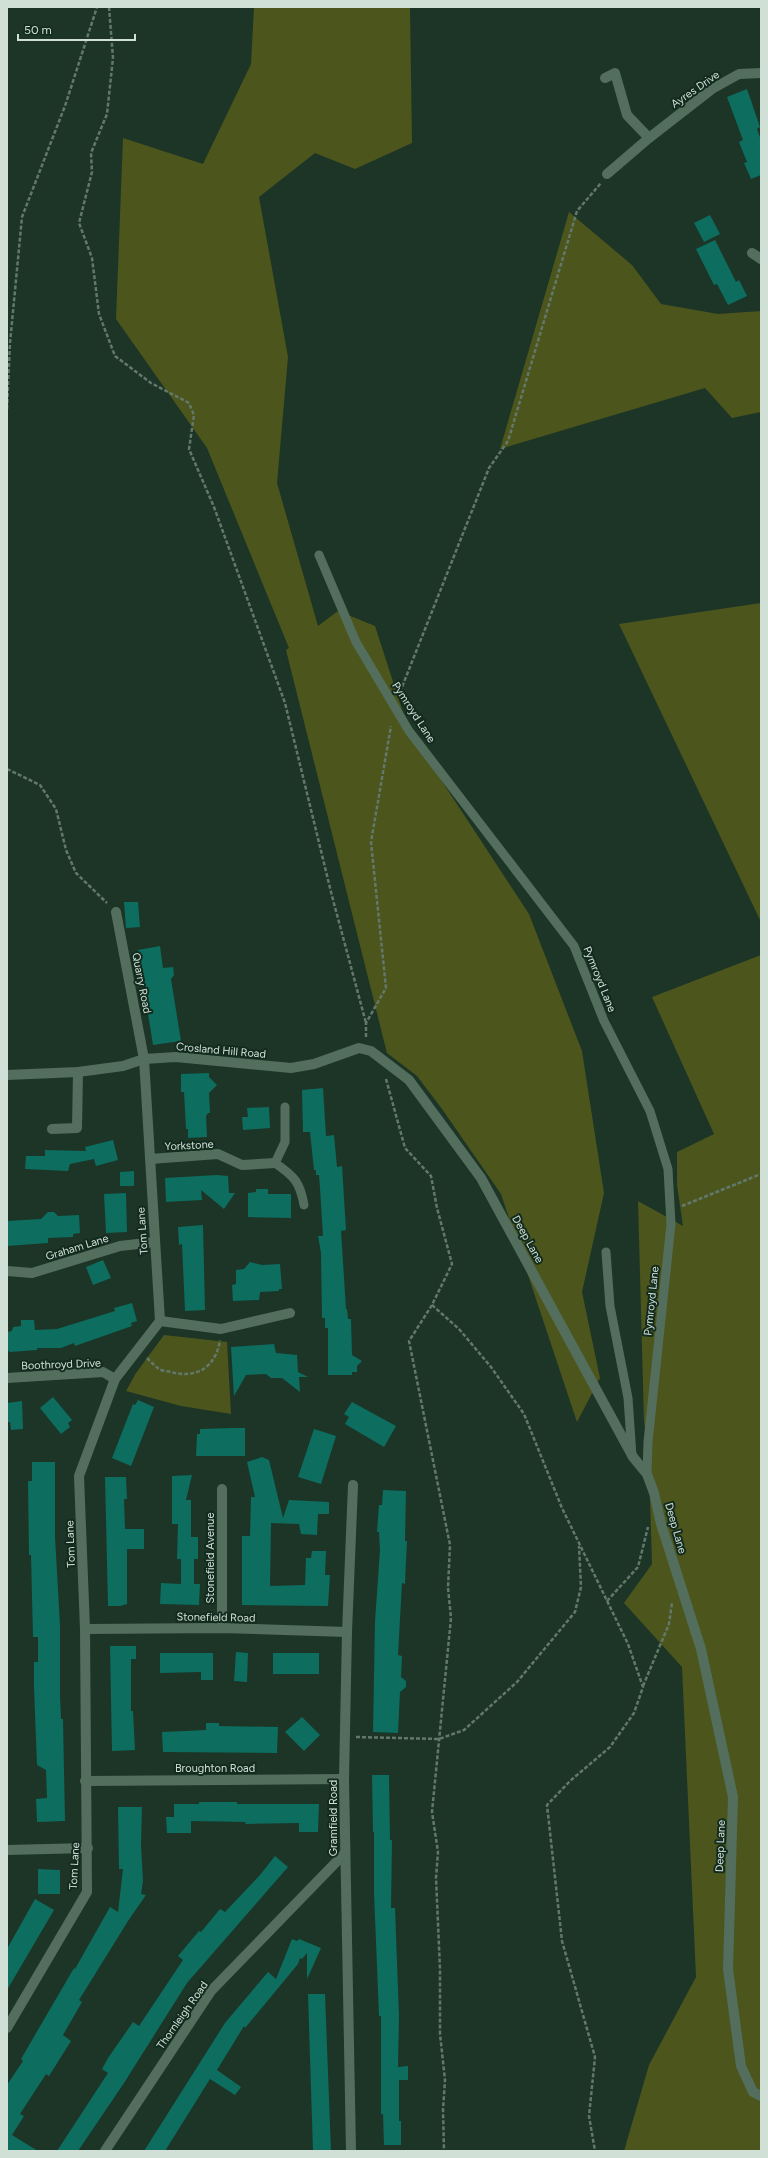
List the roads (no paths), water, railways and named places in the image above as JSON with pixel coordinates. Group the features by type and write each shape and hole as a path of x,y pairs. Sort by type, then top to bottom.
{"street":[{"path":"605,78 615,73 627,116 649,138"},
{"name":"Ayres Drive","path":"607,174 649,138 712,89 739,74 761,73"},
{"path":"752,253 761,259"},
{"name":"Quarry Road","path":"116,912 144,1059"},
{"name":"Crosland Hill Road","path":"7,1074 78,1072 123,1066 144,1059 176,1057 291,1068 314,1064 363,1049"},
{"name":"Deep Lane","path":"363,1049 380,1056 409,1080 481,1178 633,1457 647,1474 701,1649 733,1797 728,1969 741,2066 753,2092 761,2096"},
{"name":"Tom Lane","path":"7,2028 87,1892 88,1848 85,1781 85,1629 79,1476 115,1379 160,1321 144,1059"},
{"path":"52,1129 77,1128 78,1072"},
{"name":"Yorkstone","path":"150,1159 218,1154 242,1165 275,1163"},
{"name":"Graham Lane","path":"7,1271 32,1273 120,1246 155,1242"},
{"path":"160,1321 221,1329 290,1313"},
{"name":"Boothroyd Drive","path":"7,1378 103,1372 115,1379"},
{"name":"Gramfield Road","path":"351,2151 344,1779 347,1632 353,1485"},
{"name":"Stonefield Avenue","path":"222,1488 222,1628"},
{"name":"Stonefield Road","path":"85,1629 222,1628 347,1632"},
{"name":"Broughton Road","path":"85,1781 344,1779"},
{"path":"7,1850 88,1848"},
{"name":"Thornleigh Road","path":"105,2151 211,1991 345,1853"}],"lane":[{"name":"Pymroyd Lane","path":"319,555 356,642 409,731 574,946 604,1021 650,1111 668,1169 671,1224 647,1474"},
{"path":"285,1107 284,1142 275,1163 290,1173 301,1187 304,1205"},
{"path":"606,1252 610,1306 628,1398 633,1457"}]}
